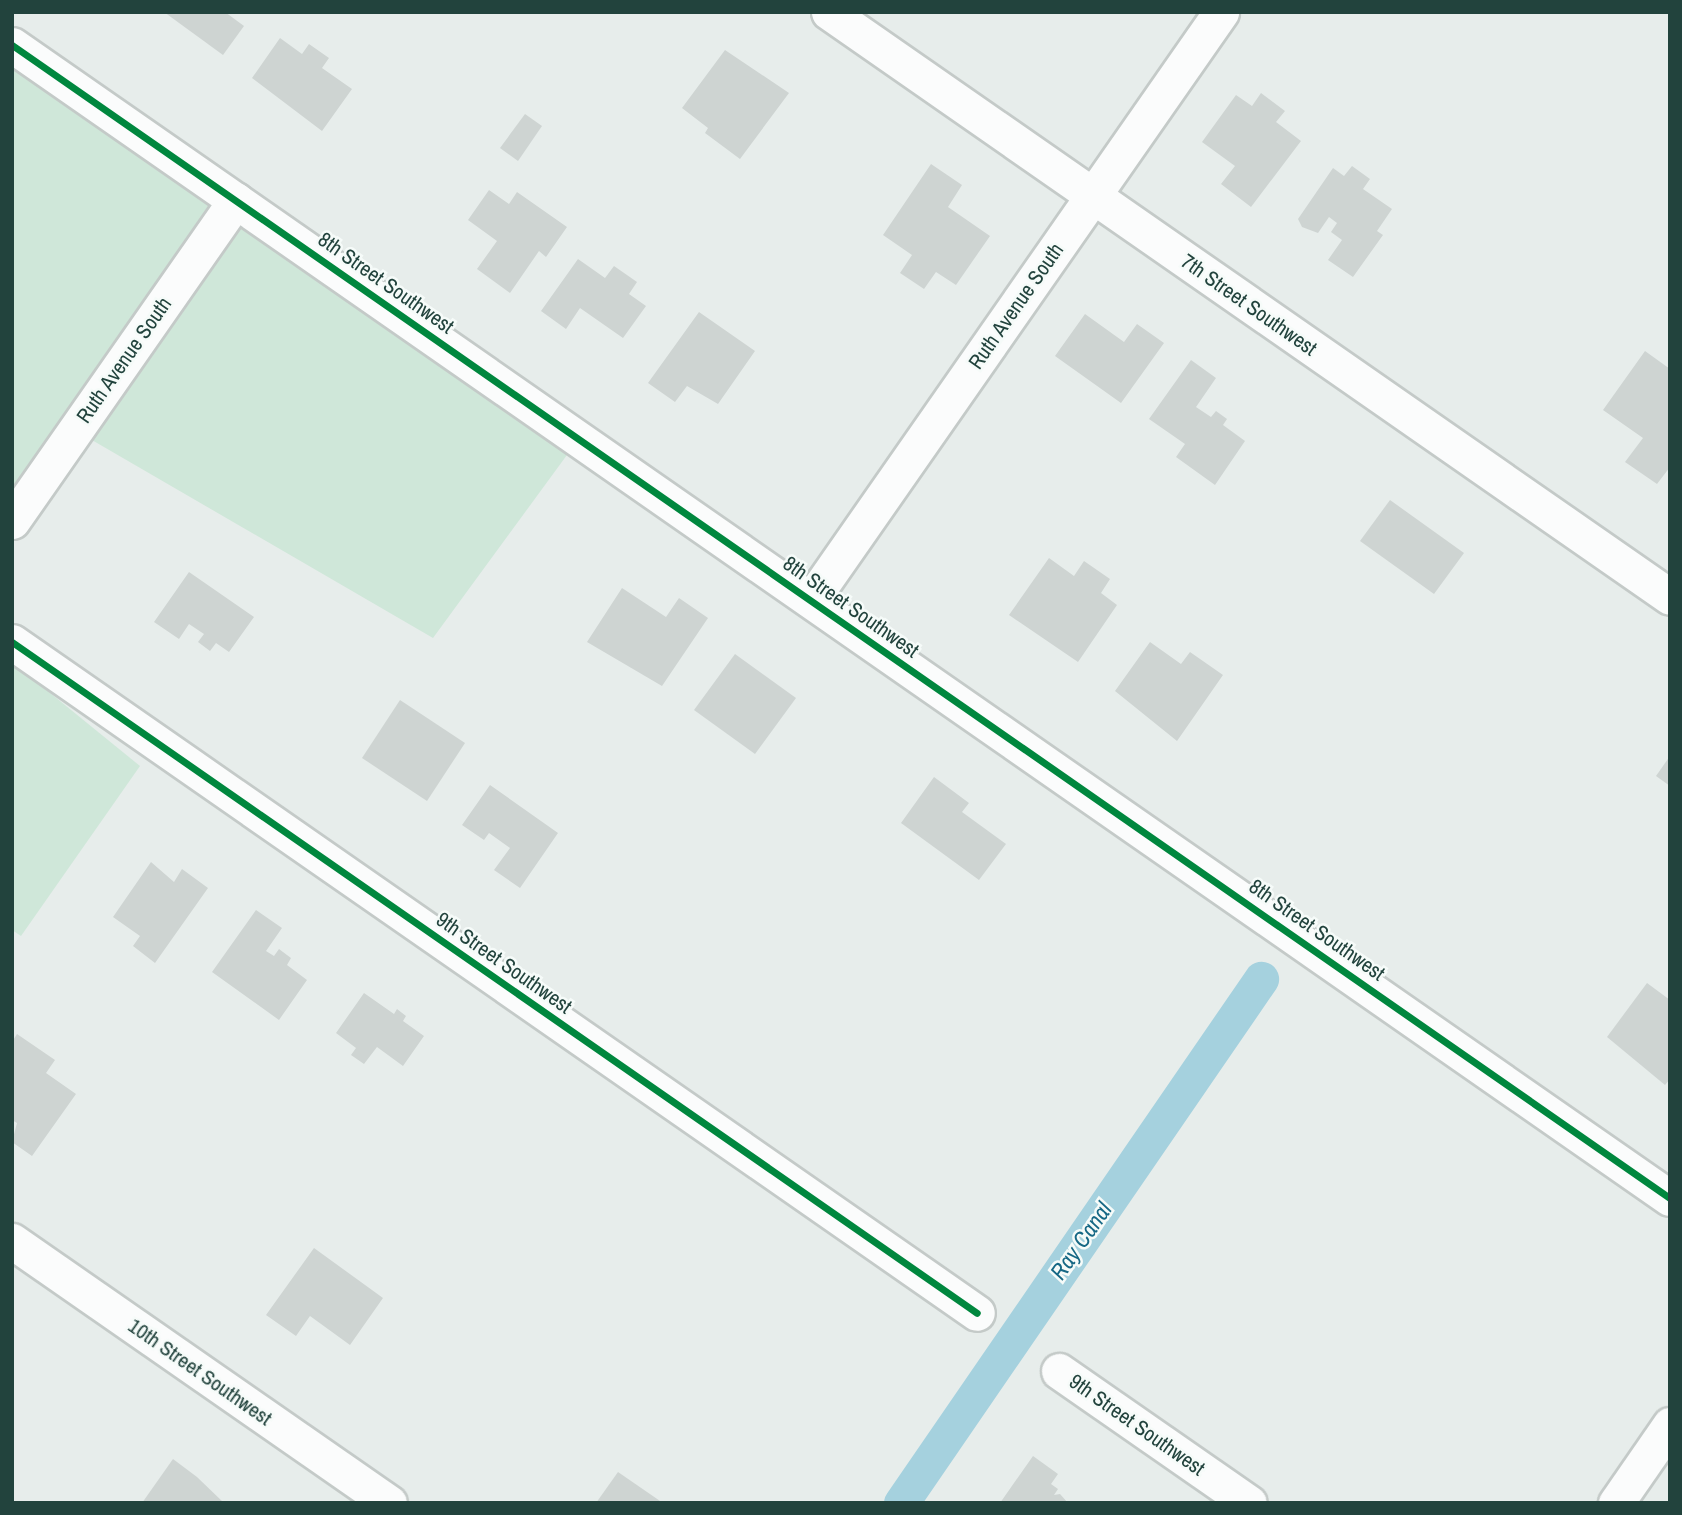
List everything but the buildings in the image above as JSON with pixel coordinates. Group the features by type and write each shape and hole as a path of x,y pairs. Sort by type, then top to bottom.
{"street":[{"name":"7th Street Southwest","path":"829,12 1670,597"},
{"name":"Ruth Avenue South","path":"811,600 1221,12"},
{"name":"8th Street Southwest","path":"12,45 1670,1198"},
{"name":"Ruth Avenue South","path":"12,521 236,200"},
{"name":"9th Street Southwest","path":"12,642 977,1313"},
{"name":"10th Street Southwest","path":"12,1241 389,1503"},
{"name":"9th Street Southwest","path":"1059,1371 1249,1503"},
{"path":"1616,1503 1670,1425"}],"green space":[{"path":"12,40 575,444 433,638 85,436 12,533"},
{"path":"12,662 140,766 21,936 12,930"}],"waterway":[{"name":"Ray Canal","path":"901,1503 1261,979"}],"cycle path":[{"path":"12,45 1670,1198"},
{"path":"12,642 977,1313"}]}
